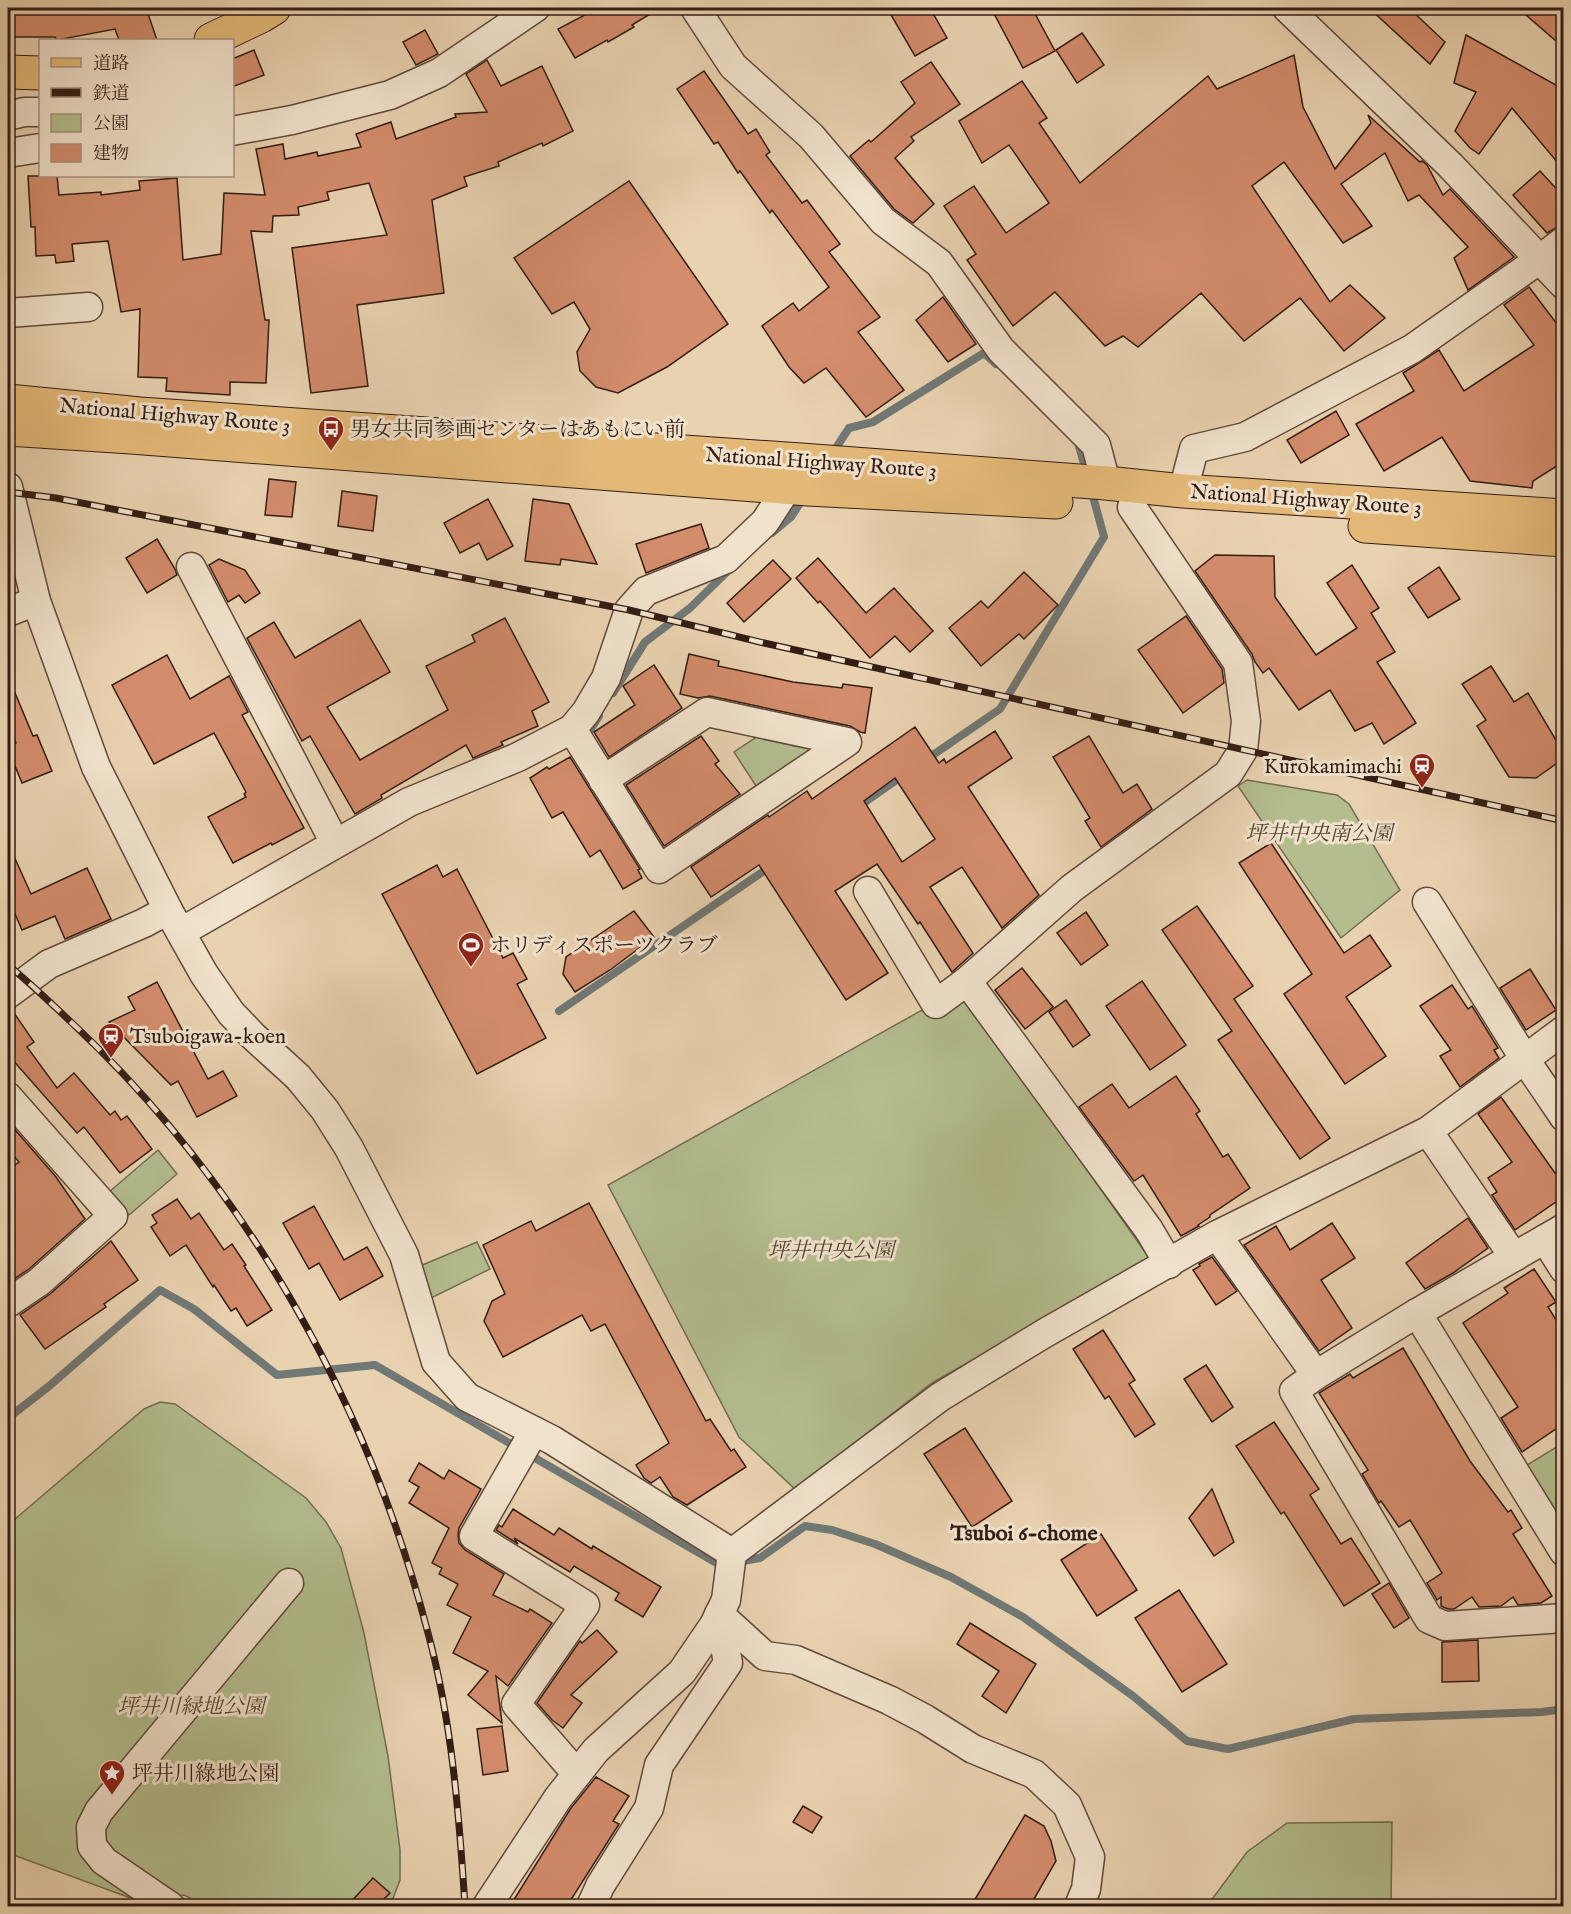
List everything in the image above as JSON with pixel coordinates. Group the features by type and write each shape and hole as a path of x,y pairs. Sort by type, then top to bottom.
{"main road":[{"path":"213,39 274,8"},
{"path":"8,72 39,73"},
{"name":"National Highway Route 3","path":"8,401 140,414 1106,483 1183,492 1563,516"},
{"name":"National Highway Route 3","path":"8,429 131,436 788,488 1132,507 1180,513 1563,540"}],"street":[{"path":"234,131 292,120 390,95 439,73 535,8"},
{"path":"695,8 733,66 811,136 883,220 939,263 1001,350 1096,445 1106,483"},
{"path":"1287,8 1450,165 1563,285"},
{"path":"8,116 24,112 39,112"},
{"path":"8,132 39,128"},
{"path":"8,153 39,148"},
{"path":"1183,492 1194,449 1245,437 1412,349 1563,241"},
{"path":"8,313 88,307"},
{"path":"8,487 36,601 96,767 204,974 231,1013 298,1077 324,1110 349,1148 404,1255 436,1362 467,1397 530,1438 552,1440 732,1553"},
{"path":"8,994 49,964 144,923 175,921 336,843 409,802 576,736 586,712 606,678 629,610 646,591 726,559 765,522 788,488"},
{"path":"868,891 936,1004 967,981 1072,888 1228,774 1242,750 1246,720 1238,663 1132,507"},
{"path":"191,567 336,843"},
{"path":"8,612 36,601"},
{"path":"576,736 603,780 659,869 847,741 707,712 603,780"},
{"path":"1427,902 1563,1117"},
{"path":"967,981 1149,1230 1169,1264"},
{"path":"487,1906 558,1798 596,1750 682,1672 714,1625 722,1607 732,1553 940,1397 1045,1333 1217,1235 1428,1131 1563,1030"},
{"path":"8,1097 113,1216 39,1282 8,1303"},
{"path":"1428,1131 1514,1257"},
{"path":"1563,1269 1554,1234 1417,1313 1294,1391 1430,1619 1445,1626 1563,1618"},
{"path":"1217,1235 1316,1375"},
{"path":"1417,1313 1563,1551"},
{"path":"530,1438 474,1536 585,1605 516,1704 577,1774"},
{"path":"170,1906 104,1862 92,1845 91,1827 99,1811 289,1583"},
{"path":"591,1906 600,1886 649,1808 659,1765 728,1663 722,1607"},
{"path":"722,1607 765,1656 796,1660 889,1700 973,1749 1034,1774 1067,1805 1090,1857 1086,1889 1078,1906"}],"green space":[{"path":"764,732 812,742 814,753 758,789 734,752"},
{"name":"坪井中央南公園","path":"1247,780 1337,795 1349,804 1400,890 1341,938 1238,786"},
{"name":"坪井中央公園","path":"960,989 1150,1259 932,1383 795,1489 739,1437 608,1185"},
{"path":"158,1150 177,1174 129,1215 109,1192"},
{"path":"477,1242 490,1269 427,1300 420,1266"},
{"name":"坪井川緑地公園","path":"160,1402 175,1404 306,1498 326,1522 341,1548 364,1633 388,1756 400,1850 400,1880 390,1906 206,1906 184,1895 144,1903 8,1853 8,1525 144,1409"},
{"path":"1563,1443 1563,1506 1550,1514 1522,1468"},
{"path":"1392,1822 1391,1906 1207,1906 1247,1852 1287,1823"}],"building":[{"path":"8,8 146,8 157,39 119,39 115,29 62,39 8,37"},
{"path":"598,8 660,8 632,25 634,27 575,58 558,29"},
{"path":"887,8 930,8 947,38 915,56"},
{"path":"991,8 1032,8 1055,51 1023,68"},
{"path":"1369,8 1409,8 1445,42 1430,64"},
{"path":"1518,8 1563,8 1563,47"},
{"path":"425,30 438,54 416,65 403,42"},
{"path":"1082,33 1104,65 1077,83 1056,50"},
{"path":"1466,35 1563,89 1563,169 1512,108 1479,154 1470,148 1455,131 1476,92 1454,83"},
{"path":"254,50 264,75 234,86 234,58"},
{"path":"1294,55 1303,107 1335,169 1371,123 1368,115 1420,162 1427,165 1443,195 1450,189 1514,257 1468,290 1454,258 1468,247 1419,195 1408,201 1385,153 1341,184 1372,226 1343,243 1284,162 1252,186 1330,302 1350,285 1385,318 1344,351 1300,298 1244,341 1201,293 1138,347 1123,336 1105,346 1055,292 1013,326 967,260 976,254 944,206 974,186 1006,233 1049,203 1009,145 982,163 959,121 1022,81 1047,118 1039,123 1080,183 1208,76 1217,89"},
{"path":"487,60 501,86 542,66 573,131 543,146 542,143 498,162 499,166 464,177 467,186 432,200 444,293 357,305 368,386 311,393 292,248 387,235 369,183 327,192 329,200 298,207 299,215 273,216 272,232 251,231 265,320 269,320 266,383 230,382 230,395 166,391 167,378 138,377 140,309 121,312 108,241 72,244 74,261 56,263 55,255 36,256 35,227 31,227 28,176 57,177 59,195 101,192 101,195 140,190 139,181 177,178 183,260 221,254 224,193 265,195 256,149 283,144 285,159 317,152 318,156 361,147 356,134 391,122 396,139 456,117 455,114 487,112 466,74"},
{"path":"931,62 960,104 911,137 914,141 895,158 934,204 913,223 894,209 850,156 869,140 871,142 915,103 901,82"},
{"path":"704,71 748,134 756,129 770,152 766,155 802,203 807,200 840,244 829,252 880,317 858,332 904,390 866,417 826,368 804,383 789,367 762,326 793,303 799,311 829,287 772,210 770,213 740,171 738,173 718,142 714,144 677,89"},
{"path":"1540,171 1563,196 1563,224 1547,233 1513,195"},
{"path":"629,181 728,324 667,367 618,393 596,387 580,371 577,352 590,329 574,302 552,314 514,258"},
{"path":"1529,287 1563,332 1563,462 1533,481 1532,488 1470,481 1442,437 1384,471 1356,424 1414,391 1403,373 1439,350 1464,391 1534,345 1504,305"},
{"path":"943,297 976,344 948,362 916,320"},
{"path":"1336,411 1349,435 1301,463 1287,440"},
{"path":"269,479 296,482 292,517 265,515"},
{"path":"342,491 377,496 373,531 338,526"},
{"path":"488,499 513,546 487,560 479,543 460,553 444,523"},
{"path":"533,499 569,504 597,564 561,559 560,565 525,561"},
{"path":"701,524 709,548 646,573 636,544"},
{"path":"157,539 177,575 147,593 126,558"},
{"path":"1215,555 1274,556 1275,597 1316,655 1357,628 1327,583 1352,565 1379,608 1371,613 1395,652 1377,662 1416,723 1384,744 1372,723 1355,731 1330,690 1299,710 1269,668 1263,673 1195,571"},
{"path":"818,558 866,613 894,588 933,631 910,652 895,636 870,658 820,601 818,603 796,578"},
{"path":"219,559 245,570 260,593 245,603 239,595 228,602 209,565"},
{"path":"773,560 791,579 744,622 727,603"},
{"path":"1439,567 1460,599 1428,618 1408,588"},
{"path":"1024,572 1058,605 1024,639 1019,634 981,666 949,628 981,601 988,608"},
{"path":"1186,616 1222,669 1224,683 1183,713 1138,650"},
{"path":"505,618 549,702 532,711 538,726 501,742 503,745 473,758 466,745 381,795 382,798 355,814 310,736 302,741 247,638 274,622 295,658 360,620 390,672 327,707 360,760 448,710 426,666 475,642 472,635"},
{"path":"689,654 719,661 718,666 793,682 842,688 843,684 872,688 865,733 850,726 710,696 698,698 680,694"},
{"path":"167,655 190,699 229,676 248,712 242,715 304,828 233,863 208,817 246,797 244,794 246,792 214,733 154,764 112,685"},
{"path":"654,665 682,708 609,757 594,732 635,705 623,686"},
{"path":"1491,666 1514,702 1528,693 1563,752 1563,759 1536,778 1509,777 1477,726 1486,720 1462,684"},
{"path":"8,676 33,736 37,735 52,771 22,783 8,749 16,743 8,724"},
{"path":"915,727 939,763 944,759 946,763 995,731 1012,758 968,787 1039,895 1002,928 962,867 930,887 973,953 952,972 920,922 918,924 877,864 835,891 888,973 846,1000 759,865 711,897 691,867 807,791 812,799","holes":["895,778 935,839 902,862 864,801"]},
{"path":"701,736 719,761 715,764 740,794 664,846 626,785"},
{"path":"1089,736 1123,793 1137,784 1152,809 1101,847 1085,821 1090,818 1053,757"},
{"path":"570,757 640,869 638,870 642,878 623,889 600,850 590,857 563,812 552,818 530,778 547,767 549,769"},
{"path":"8,843 31,894 87,868 111,919 65,939 55,916 22,930 8,898"},
{"path":"1271,843 1344,953 1370,935 1391,966 1346,997 1386,1056 1345,1084 1284,994 1312,974 1239,863"},
{"name":"ホリディスポーツクラブ","path":"437,865 443,877 457,869 503,958 513,953 527,979 517,984 546,1038 477,1074 382,894"},
{"path":"1197,906 1253,986 1234,999 1330,1138 1300,1159 1218,1040 1232,1031 1162,930"},
{"path":"634,911 654,937 610,970 575,992 563,974 566,957"},
{"path":"1086,912 1108,945 1081,965 1057,933"},
{"path":"1022,968 1053,1007 1025,1029 995,990"},
{"path":"1530,969 1556,1010 1526,1030 1500,988"},
{"path":"1142,981 1186,1045 1150,1070 1106,1006"},
{"path":"157,982 208,1079 223,1071 237,1096 197,1117 178,1081 171,1085 109,1022 135,1010 128,997"},
{"path":"1452,985 1468,1009 1472,1006 1498,1048 1494,1050 1499,1058 1460,1087 1440,1056 1451,1050 1420,1006"},
{"path":"1066,1000 1090,1035 1073,1047 1049,1012"},
{"path":"8,1010 12,1010 34,1042 27,1047 57,1088 74,1073 110,1115 115,1111 121,1120 127,1116 152,1149 120,1173 84,1127 77,1133 11,1058 8,1060"},
{"path":"1176,1076 1200,1111 1196,1114 1223,1157 1228,1154 1250,1188 1210,1215 1199,1226 1181,1236 1143,1175 1134,1181 1079,1107 1112,1084 1129,1108"},
{"path":"1501,1097 1555,1173 1563,1168 1563,1197 1515,1230 1492,1195 1497,1192 1488,1178 1512,1162 1478,1114"},
{"path":"10,1124 56,1177 85,1219 29,1269 8,1283 8,1170 19,1162 8,1149"},
{"path":"177,1199 191,1219 199,1213 224,1250 232,1244 272,1310 247,1326 236,1308 231,1311 186,1245 170,1256 151,1227 157,1223 152,1215"},
{"path":"589,1203 706,1421 710,1419 731,1451 734,1449 746,1467 687,1505 673,1497 660,1477 651,1483 644,1478 636,1465 669,1443 605,1324 591,1331 582,1315 503,1357 484,1321 492,1301 505,1294 483,1245 531,1221 536,1231"},
{"path":"314,1206 344,1260 367,1247 383,1276 340,1300 319,1263 309,1269 283,1223"},
{"path":"1468,1218 1488,1248 1453,1273 1425,1289 1406,1263"},
{"path":"1332,1223 1355,1258 1321,1280 1352,1328 1319,1351 1244,1245 1276,1226 1290,1250"},
{"path":"111,1241 138,1280 104,1304 106,1307 45,1349 20,1315 50,1294"},
{"path":"1212,1257 1237,1291 1216,1305 1193,1270"},
{"path":"1534,1269 1556,1302 1548,1307 1563,1331 1563,1424 1522,1452 1501,1418 1518,1407 1463,1323 1508,1293 1504,1288"},
{"path":"1103,1330 1135,1380 1129,1384 1155,1424 1135,1437 1109,1396 1105,1399 1073,1349"},
{"path":"1403,1348 1470,1461 1508,1512 1511,1510 1522,1528 1513,1534 1552,1596 1541,1603 1518,1605 1513,1597 1501,1606 1479,1607 1472,1597 1454,1609 1441,1606 1441,1597 1437,1600 1427,1583 1442,1573 1410,1520 1399,1527 1381,1501 1379,1503 1362,1474 1368,1470 1319,1393 1350,1374 1353,1378"},
{"path":"1206,1365 1233,1407 1212,1422 1184,1379"},
{"path":"1274,1422 1319,1489 1310,1495 1341,1544 1351,1538 1380,1583 1344,1606 1284,1512 1281,1514 1236,1446"},
{"path":"965,1428 1012,1501 972,1527 924,1454"},
{"path":"419,1463 444,1479 449,1470 481,1489 459,1528 459,1543 465,1550 504,1574 493,1595 528,1612 530,1609 552,1623 508,1686 496,1676 502,1723 468,1695 488,1671 453,1653 471,1617 447,1605 458,1584 439,1574 442,1568 432,1563 449,1528 409,1503 419,1487 409,1481"},
{"path":"1212,1489 1234,1542 1214,1556 1189,1518"},
{"path":"513,1509 554,1535 559,1528 661,1587 643,1617 615,1600 619,1593 574,1566 570,1572 514,1538 518,1544 496,1530 499,1525 502,1527"},
{"path":"1101,1534 1137,1590 1097,1616 1061,1560"},
{"path":"1389,1583 1409,1618 1394,1628 1372,1594"},
{"path":"1179,1590 1227,1664 1182,1692 1135,1618"},
{"path":"970,1623 1036,1664 1006,1713 982,1696 999,1671 957,1644"},
{"path":"597,1630 617,1652 571,1695 582,1703 563,1728 552,1720 537,1703 580,1641 582,1643"},
{"path":"1478,1640 1479,1681 1442,1682 1442,1642"},
{"path":"502,1726 508,1771 483,1775 477,1729"},
{"path":"596,1777 629,1796 613,1821 619,1824 567,1906 510,1906 571,1808"},
{"path":"803,1806 822,1817 812,1833 793,1822"},
{"path":"1025,1815 1044,1826 1056,1861 1030,1906 984,1906 974,1901"},
{"path":"373,1878 390,1893 377,1906 347,1906"}],"waterway":[{"path":"832,454 849,428 873,422 984,353 996,364"},
{"path":"1078,443 1087,474"},
{"path":"927,759 1000,709 1104,537 1091,489"},
{"path":"772,533 791,517 804,497"},
{"path":"613,693 645,642 690,608 729,570"},
{"path":"582,736 591,729 599,716"},
{"path":"858,807 905,774"},
{"path":"559,1011 771,866"},
{"path":"8,1418 48,1387 160,1290 194,1309 277,1375 375,1365 518,1448"},
{"path":"528,1454 720,1565 726,1564"},
{"path":"738,1562 760,1558 805,1526 832,1530 875,1544 951,1577 1023,1617 1133,1696 1187,1741 1228,1749 1354,1719 1542,1712 1564,1709"}],"railway":[{"path":"8,492 56,498 629,610 764,643 1564,821"},
{"path":"8,965 72,1023 135,1087 193,1155 245,1227 293,1302 335,1381 372,1463 403,1547 428,1633 449,1734 465,1906"}],"place":[{"name":"男女共同参画センターはあもにい前","path":"331,452"},
{"name":"Kurokamimachi","path":"1422,789"},
{"name":"ホリディスポーツクラブ","path":"471,968"},
{"name":"Tsuboigawa-koen","path":"111,1059"},
{"name":"坪井川綠地公園","path":"112,1796"}],"district":[{"name":"Tsuboi 6-chome","path":"1024,1532"}]}
